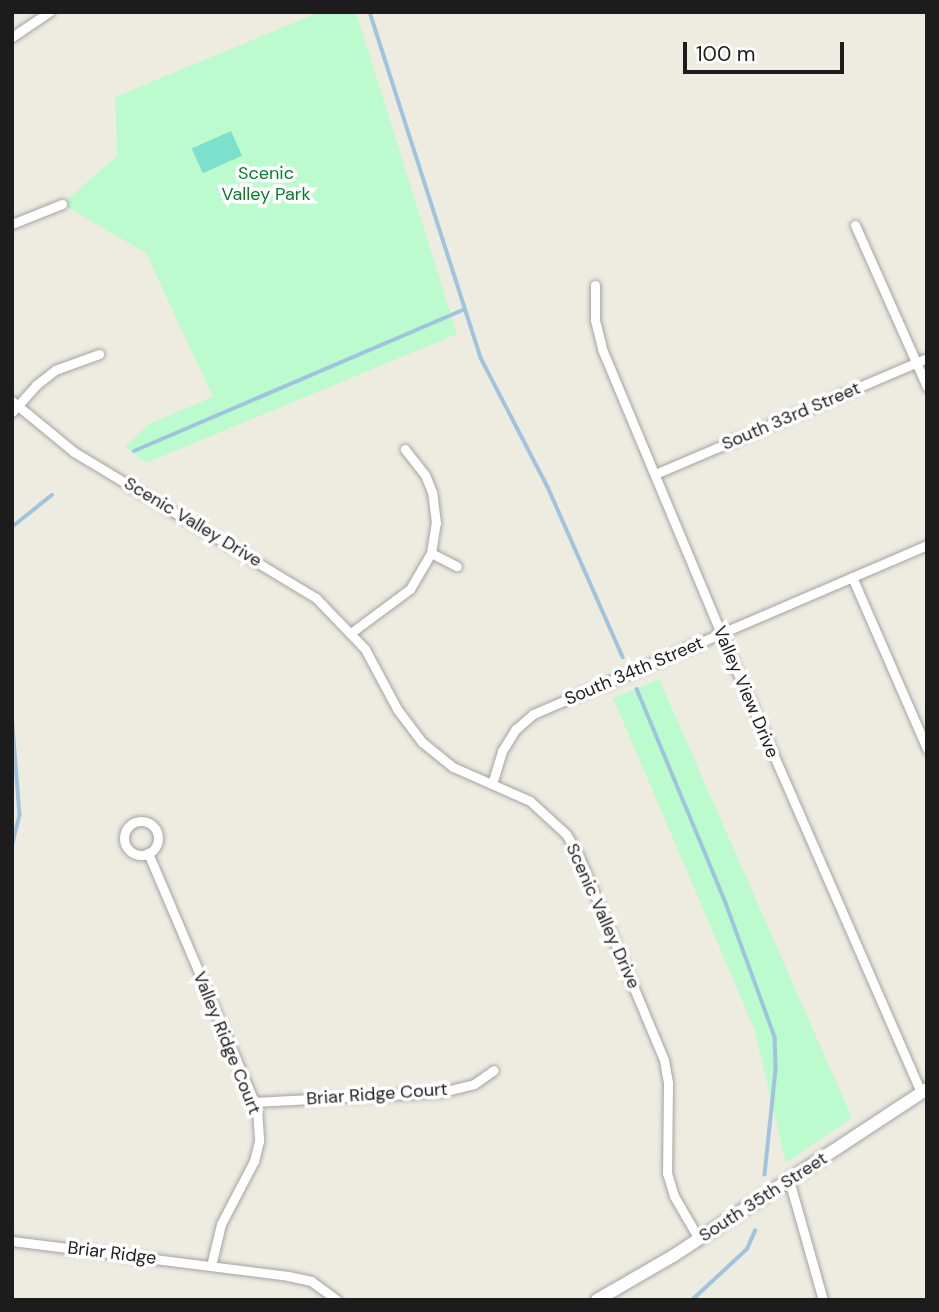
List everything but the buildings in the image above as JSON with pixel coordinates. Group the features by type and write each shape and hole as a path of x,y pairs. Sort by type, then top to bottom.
{"street":[{"path":"12,37 50,12"},
{"path":"12,223 62,204"},
{"path":"855,225 927,387"},
{"name":"Valley View Drive","path":"595,285 595,320 602,349 721,633 924,1090"},
{"path":"14,407 55,370 99,354"},
{"name":"South 33rd Street","path":"655,474 927,358"},
{"name":"Scenic Valley Drive","path":"14,407 74,452 316,598 352,632 365,649 397,709 422,742 453,766 530,801 566,834 577,852 664,1060 668,1083 667,1173 674,1196 699,1239"},
{"path":"352,632 410,589 431,554 436,523 432,492 425,475 405,450"},
{"name":"South 34th Street","path":"492,784 502,751 516,729 533,714 927,545"},
{"path":"431,554 457,566"},
{"path":"852,577 927,749"},
{"name":"Valley Ridge Court","path":"148,853 254,1102 259,1130 254,1161 221,1224 211,1266"},
{"name":"Briar Ridge Court","path":"254,1102 442,1092 474,1084 494,1070"},
{"name":"South 35th Street","path":"597,1300 699,1239 924,1090"},
{"path":"789,1180 824,1300"},
{"name":"Briar Ridge","path":"12,1241 211,1266"},
{"path":"211,1266 311,1281 337,1300"}],"green space":[{"name":"Scenic Valley Park","path":"320,12 356,12 457,334 146,463 125,447 149,424 213,397 146,253 62,204 117,156 115,97"},
{"path":"659,679 852,1118 786,1163 754,1028 613,698"}],"shaded area":[{"path":"231,131 242,156 203,173 192,148"}],"waterway":[{"path":"370,12 481,358 548,487 623,657"},
{"path":"134,451 463,310"},
{"path":"12,527 52,495"},
{"path":"637,689 726,903 775,1037 776,1070 765,1174"},
{"path":"12,714 20,815 12,846"},
{"path":"692,1300 747,1249 755,1231"}]}
